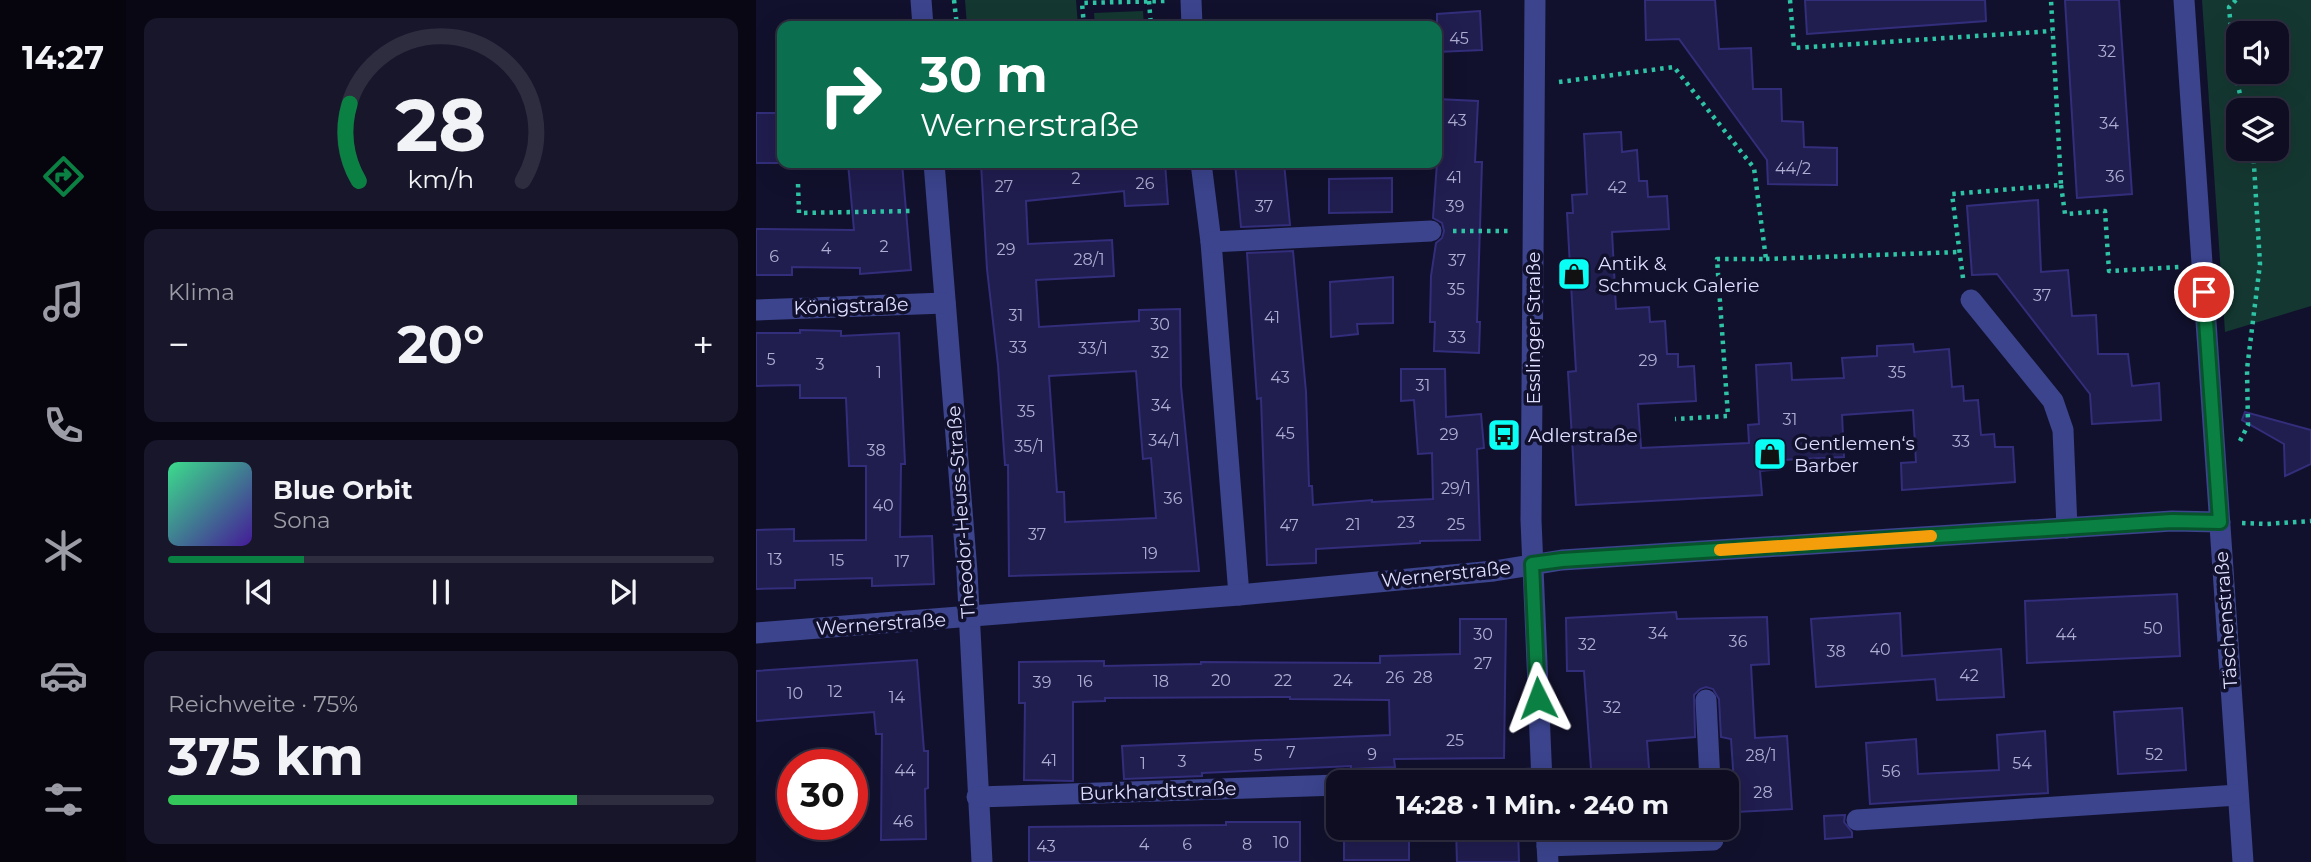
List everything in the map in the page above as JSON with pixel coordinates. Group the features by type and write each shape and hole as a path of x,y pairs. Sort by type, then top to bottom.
{"street":[{"path":"921,0 923,21"},
{"name":"Esslinger Straße","path":"1535,0 1532,564 1542,770"},
{"name":"Täschenstraße","path":"2184,0 2243,862"},
{"path":"1191,1 1192,21"},
{"name":"Theodor-Heuss-Straße","path":"934,168 969,618 982,862"},
{"path":"1202,168 1239,595"},
{"path":"1210,242 1431,231"},
{"path":"1967,293 2053,401 2063,430 2067,528"},
{"name":"Königstraße","path":"756,310 945,303"},
{"name":"Wernerstraße","path":"756,633 1239,595 1494,571 1562,560 2172,521 2220,522"},
{"path":"1706,700 1709,770"},
{"name":"Burkhardtstraße","path":"978,797 1326,785"},
{"path":"1857,820 2238,795"},
{"path":"1547,845 1713,840"}],"path":[{"path":"954,0 956,21"},
{"path":"1149,0 1151,21"},
{"path":"1790,0 1794,48 2052,31"},
{"path":"2051,0 2065,214 2105,211 2109,271 2203,265"},
{"path":"2236,0 2229,7 2235,75 2241,98"},
{"path":"1084,21 1082,1 1191,1"},
{"path":"1534,85 1674,67 1754,168 1766,259"},
{"path":"2215,451 2238,446 2248,425 2247,369 2260,264 2254,161"},
{"path":"798,184 799,212 938,210"},
{"path":"1967,293 1952,194 2062,186"},
{"path":"1431,231 1533,231"},
{"path":"1675,419 1728,416 1717,259 1959,252"},
{"path":"2220,522 2266,524 2311,521"}],"green space":[{"path":"965,0 1076,0 1078,21 967,21"},
{"path":"2202,0 2311,0 2311,306 2225,332"},
{"path":"1143,11 1144,21 1095,21 1094,13"}],"building":[{"path":"1645,0 1715,0 1719,49 1751,48 1753,89 1781,89 1782,121 1803,122 1804,147 1837,148 1837,185 1768,184 1767,160 1679,39 1646,40"},
{"path":"1805,0 1985,0 1986,21 1807,34"},
{"path":"2065,0 2119,0 2132,194 2077,198"},
{"path":"1480,11 1482,50 1442,52 1442,21 1437,21 1437,14"},
{"path":"1442,99 1478,101 1475,162 1482,162 1477,322 1480,322 1479,353 1434,351 1435,322 1430,322 1431,276 1436,243 1442,238 1444,231 1442,223 1433,218 1437,168 1442,168"},
{"path":"756,113 777,113 777,163 756,163"},
{"path":"1621,132 1622,152 1637,150 1639,181 1647,181 1648,197 1667,196 1669,229 1612,232 1616,309 1649,307 1650,322 1665,321 1667,354 1678,354 1678,367 1694,366 1696,401 1638,404 1641,448 1749,443 1748,425 1759,424 1756,365 1791,363 1792,380 1844,378 1842,358 1877,356 1877,346 1913,344 1914,352 1949,349 1952,387 1963,386 1964,401 1978,400 1981,435 1994,434 1995,447 2013,447 2015,482 1902,490 1901,463 1916,462 1913,410 1842,415 1844,457 1781,460 1781,469 1760,471 1762,495 1576,505 1568,372 1576,371 1567,213 1573,213 1572,195 1587,194 1584,134"},
{"path":"848,168 902,168 911,270 860,274 860,268 792,267 792,275 756,275 756,229 854,230"},
{"path":"981,168 1165,168 1168,204 1125,206 1124,191 1026,201 1028,244 1112,240 1114,276 1036,280 1039,327 1139,321 1139,310 1180,309 1181,386 1199,571 1009,576 1008,465 1005,465 998,365 987,269","holes":["1136,371 1143,459 1151,458 1156,518 1065,522 1064,492 1057,492 1049,376"]},
{"path":"1235,168 1284,168 1290,225 1241,227"},
{"path":"1392,178 1392,212 1329,213 1329,179"},
{"path":"2038,200 2041,272 2068,270 2072,316 2096,315 2098,354 2128,354 2132,386 2159,383 2161,420 2092,424 2090,394 1997,274 1972,275 1967,206"},
{"path":"1293,251 1306,392 1309,486 1312,486 1313,505 1433,499 1432,453 1418,454 1414,400 1401,401 1401,369 1445,369 1446,417 1481,414 1484,448 1477,449 1480,540 1420,541 1316,549 1316,563 1267,565 1261,398 1257,399 1247,253"},
{"path":"1393,277 1393,323 1357,324 1358,334 1331,337 1330,282"},
{"path":"800,330 841,331 841,336 899,333 905,464 901,464 900,537 932,536 934,584 872,586 872,578 795,580 795,588 756,589 756,530 794,529 794,541 866,540 866,466 849,466 846,398 800,398 800,385 756,386 756,333 800,333"},
{"path":"2245,412 2311,430 2311,464 2285,476 2284,444 2242,420"},
{"path":"2177,594 2180,656 2027,663 2025,601"},
{"path":"1676,612 1677,619 1767,617 1769,664 1751,665 1755,738 1787,736 1792,809 1739,812 1739,770 1733,770 1731,739 1721,737 1719,699 1713,689 1706,687 1694,695 1695,737 1647,741 1649,770 1591,770 1584,671 1567,671 1566,618"},
{"path":"1900,613 1902,656 2001,649 2004,697 1937,700 1935,679 1816,687 1811,619"},
{"path":"1460,619 1506,619 1504,758 1394,759 1395,767 1351,769 1351,766 1124,779 1122,746 1390,735 1389,700 1290,697 1105,698 1105,701 1073,702 1073,781 1024,780 1025,703 1019,703 1019,662 1104,661 1104,666 1201,662 1380,663 1380,656 1460,654"},
{"path":"917,660 924,751 928,751 928,788 925,789 926,839 881,840 882,734 876,734 874,712 756,721 756,671"},
{"path":"2182,708 2186,770 2118,774 2114,712"},
{"path":"2045,731 2048,793 1870,804 1866,743 1916,739 1918,774 1999,770 1997,735"},
{"path":"1845,815 1844,822 1852,832 1852,837 1825,839 1824,816"},
{"path":"1226,822 1300,822 1300,862 1029,862 1029,827 1226,825"},
{"path":"1344,840 1409,840 1409,860 1344,860"},
{"path":"1456,840 1518,840 1519,862 1457,862"}],"slow traffic":[{"path":"1720,550 1931,536"}],"place":[{"name":"Antik & Schmuck Galerie","path":"1574,274"},
{"name":"Adlerstraße","path":"1504,435"},
{"name":"Gentlemen‘s Barber","path":"1770,454"}],"route":[{"path":"1538,698 1532,564 2172,521 2220,522 2204,292"}]}
